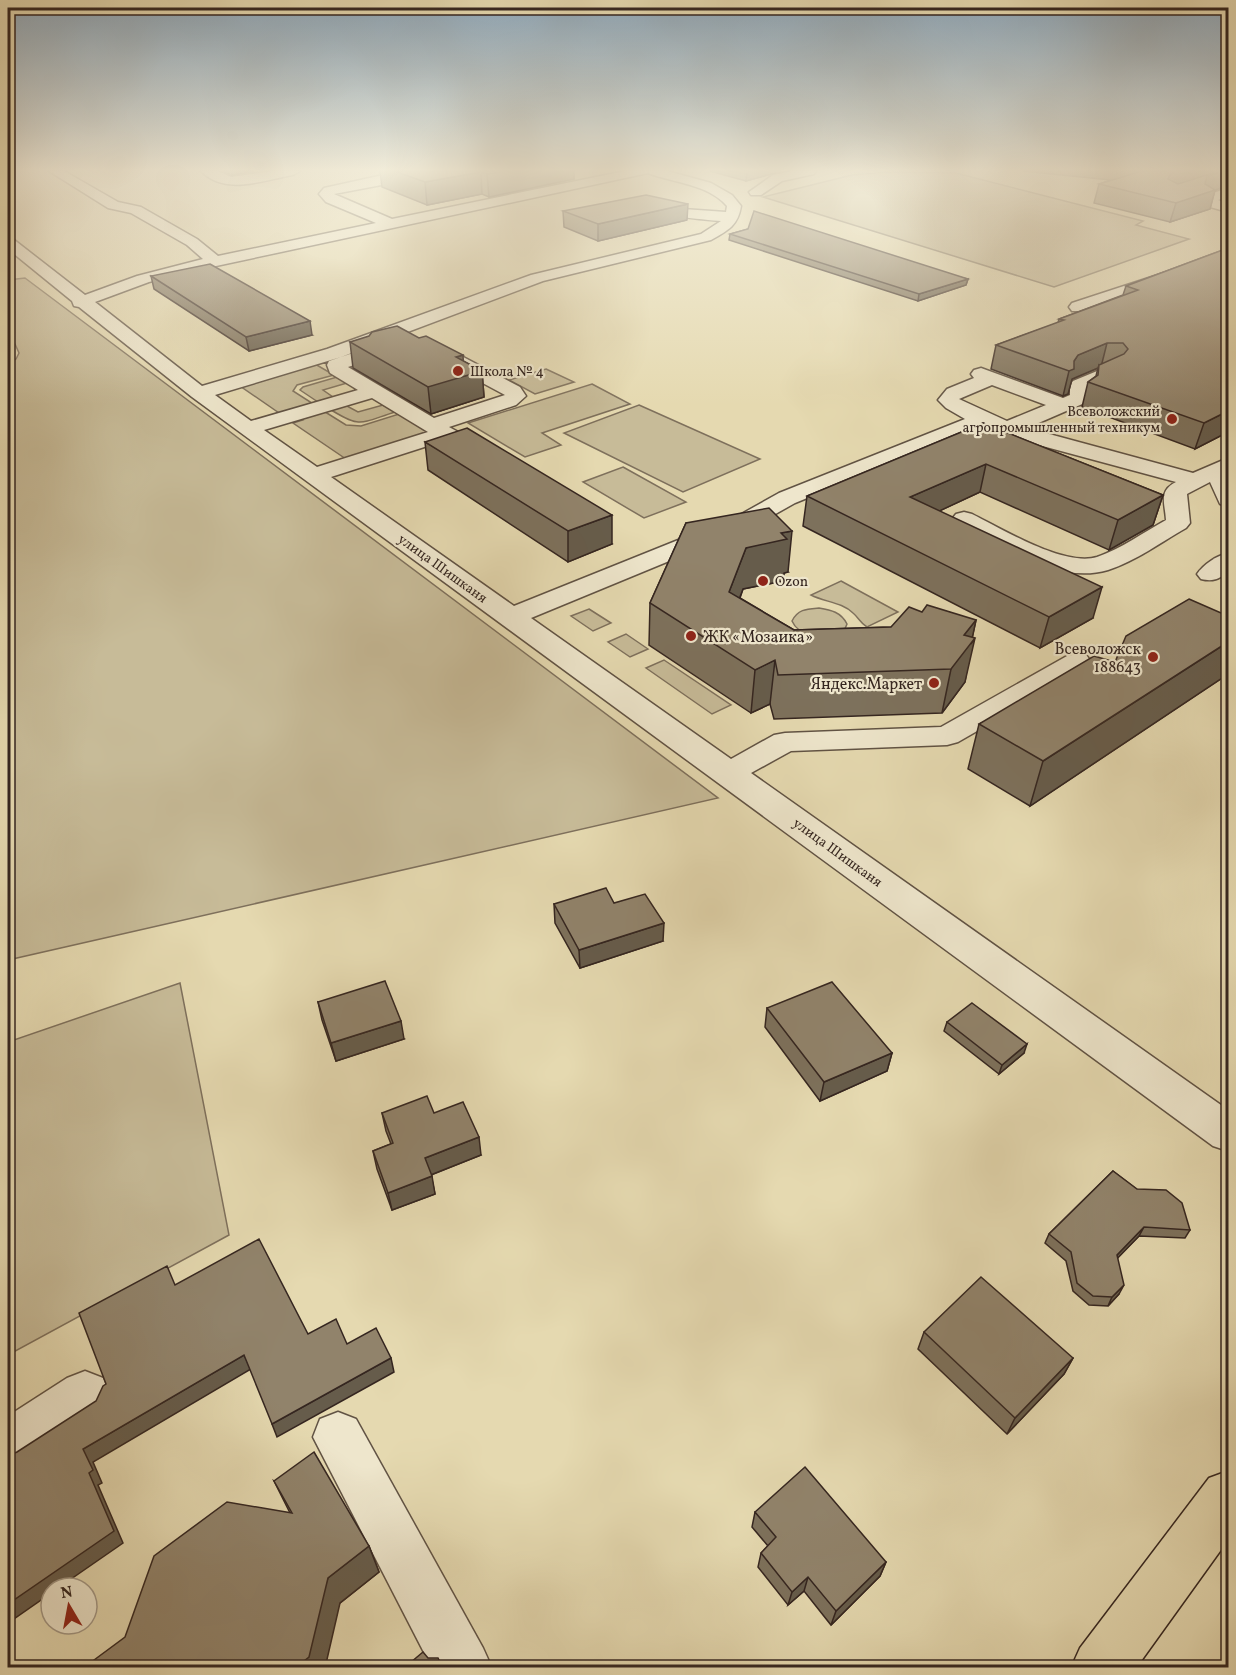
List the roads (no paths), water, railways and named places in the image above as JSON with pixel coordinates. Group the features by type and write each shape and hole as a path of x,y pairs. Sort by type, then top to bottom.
{"main road":[{"path":"1100,1668 1228,1497"}],"street":[{"name":"улица Шишканя","path":"17,249 199,393 1228,1133"},
{"path":"201,249 215,261"},
{"path":"81,302 143,279 271,249"},
{"path":"199,393 334,353 537,278 653,249"},
{"path":"1078,307 1228,256"},
{"path":"22,273 38,267"},
{"path":"313,475 439,429 509,401 516,396 513,391 420,343 392,333"},
{"path":"420,343 336,365 337,369 465,445"},
{"path":"1007,429 1080,398 1080,385 1109,373"},
{"path":"1064,405 986,376 954,393 948,400 957,409 1019,434 1162,469 1195,481"},
{"path":"248,428 375,391"},
{"path":"510,616 746,521 787,498 983,419"},
{"path":"964,519 1059,563 1081,567 1100,565 1178,523 1175,491 1225,465"},
{"path":"1225,465 1221,482 1228,499"},
{"path":"728,773 785,742 947,736 1077,662"},
{"path":"8,1445 85,1396"},
{"path":"338,1437 464,1668"}],"place":[{"name":"Школа № 4","path":"458,371"},
{"name":"Всеволожский агропромышленный техникум","path":"1172,419"},
{"name":"Ozon","path":"763,581"},
{"name":"ЖК «Мозаика»","path":"691,636"},
{"name":"Всеволожск 188643","path":"1153,657"},
{"name":"Яндекс.Маркет","path":"934,683"}]}
